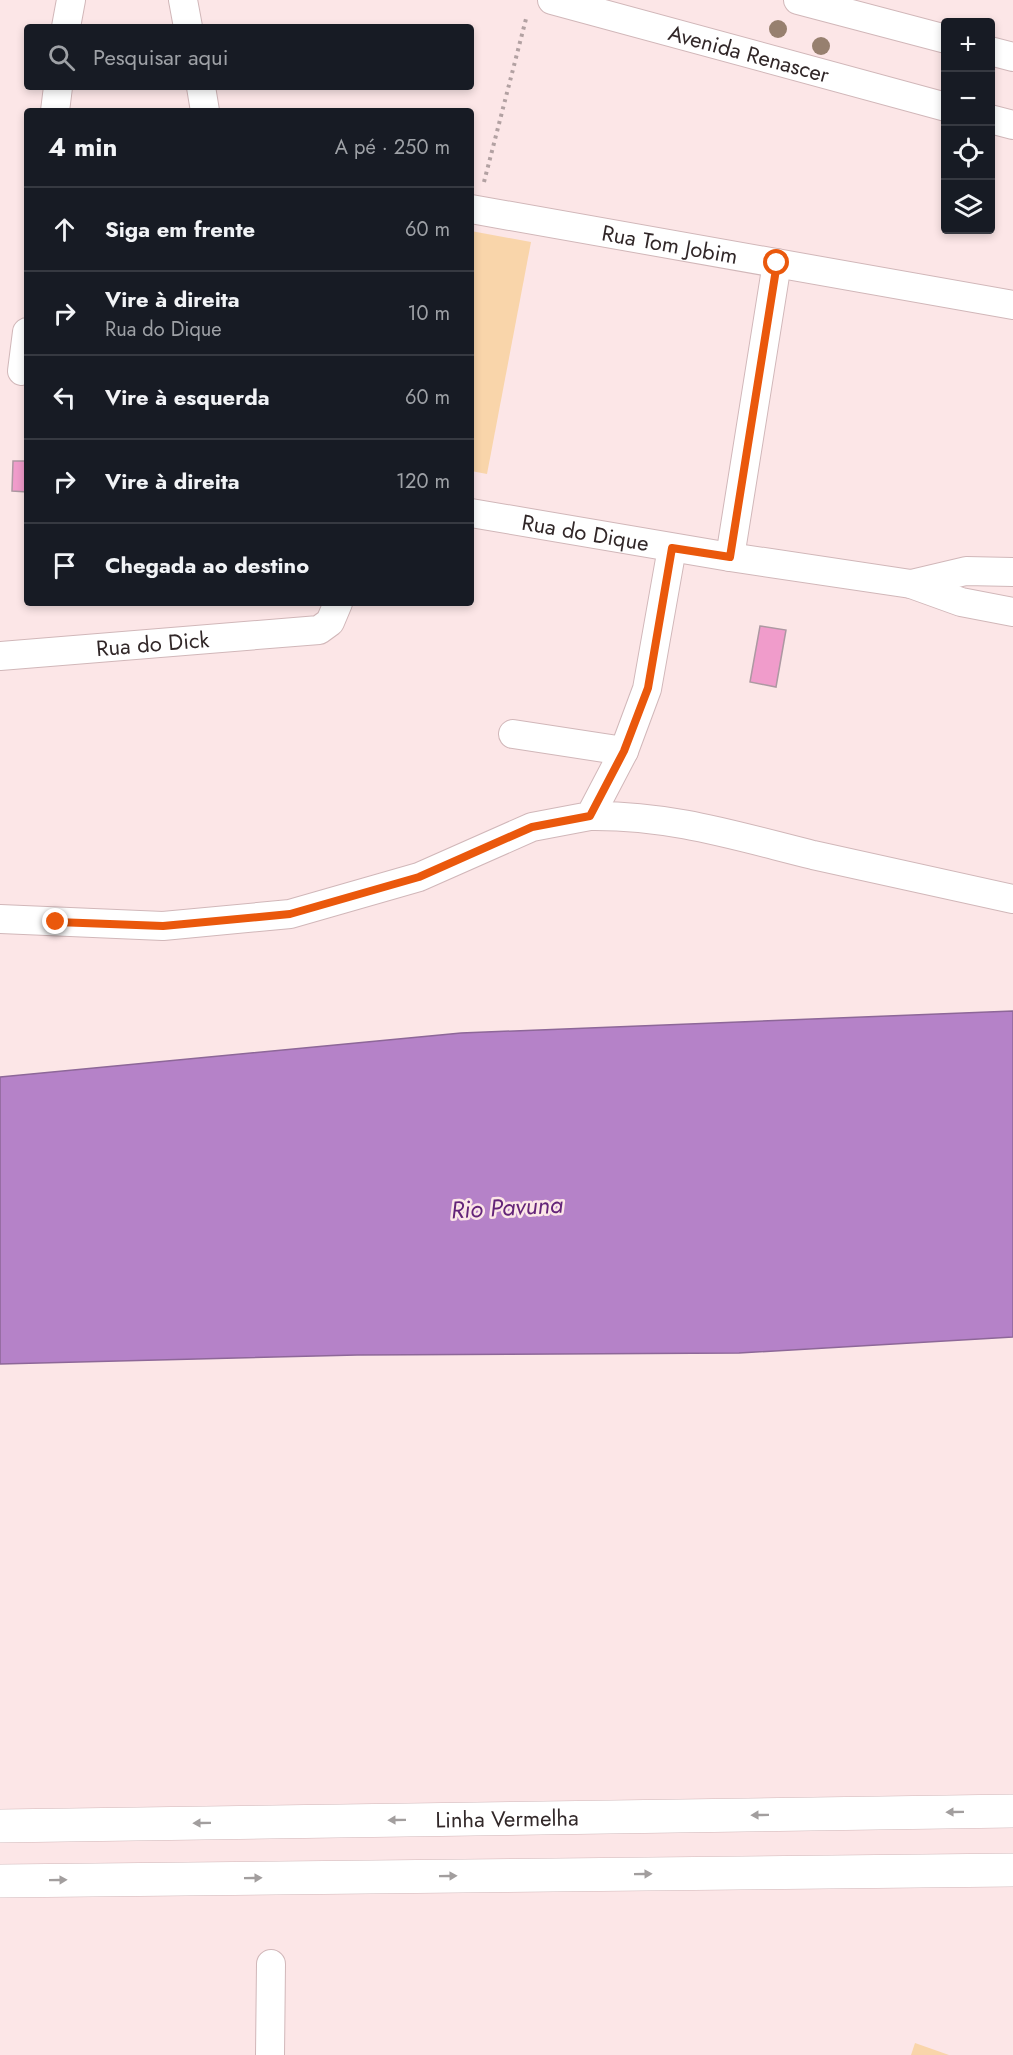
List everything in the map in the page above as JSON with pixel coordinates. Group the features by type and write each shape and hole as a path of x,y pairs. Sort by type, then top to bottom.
{"highway":[{"name":"Linha Vermelha","path":"0,1826 1013,1811"},
{"path":"0,1881 1013,1870"}],"street":[{"path":"67,24 71,0"},
{"path":"183,0 187,24"},
{"path":"798,0 941,38"},
{"name":"Avenida Renascer","path":"540,6 941,106"},
{"path":"995,52 1013,57"},
{"path":"55,108 58,90"},
{"path":"202,90 205,108"},
{"path":"995,120 1013,125"},
{"name":"Rua Tom Jobim","path":"474,209 1013,305"},
{"path":"730,557 777,263"},
{"path":"22,371 24,355"},
{"name":"Rua do Dique","path":"474,514 672,548 911,584 961,602 1013,612"},
{"path":"590,816 624,751 648,688 672,548"},
{"name":"Rua do Dique","path":"911,584 966,570 1013,572"},
{"name":"Rua do Dick","path":"0,656 320,630 330,621 338,606"},
{"path":"513,734 624,751"},
{"path":"0,919 163,926 290,914 419,877 532,827 590,816 634,815 692,824 813,855 1013,899"},
{"path":"270,2055 271,1964"}],"path":[{"path":"474,209 540,6"}],"shaded area":[{"path":"474,232 531,242 487,474 474,472"},
{"path":"915,2043 949,2055 911,2055"}],"water":[{"name":"Rio Pavuna","path":"1013,1011 1013,1337 739,1353 357,1355 0,1364 0,1077 461,1033"}],"building":[{"path":"13,461 24,461 24,492 12,491"},
{"path":"760,626 786,630 776,687 750,682"}],"route":[{"path":"56,922 163,926 290,914 353,898 419,877 532,827 590,816 624,751 648,688 672,548 730,557 777,263"}]}
